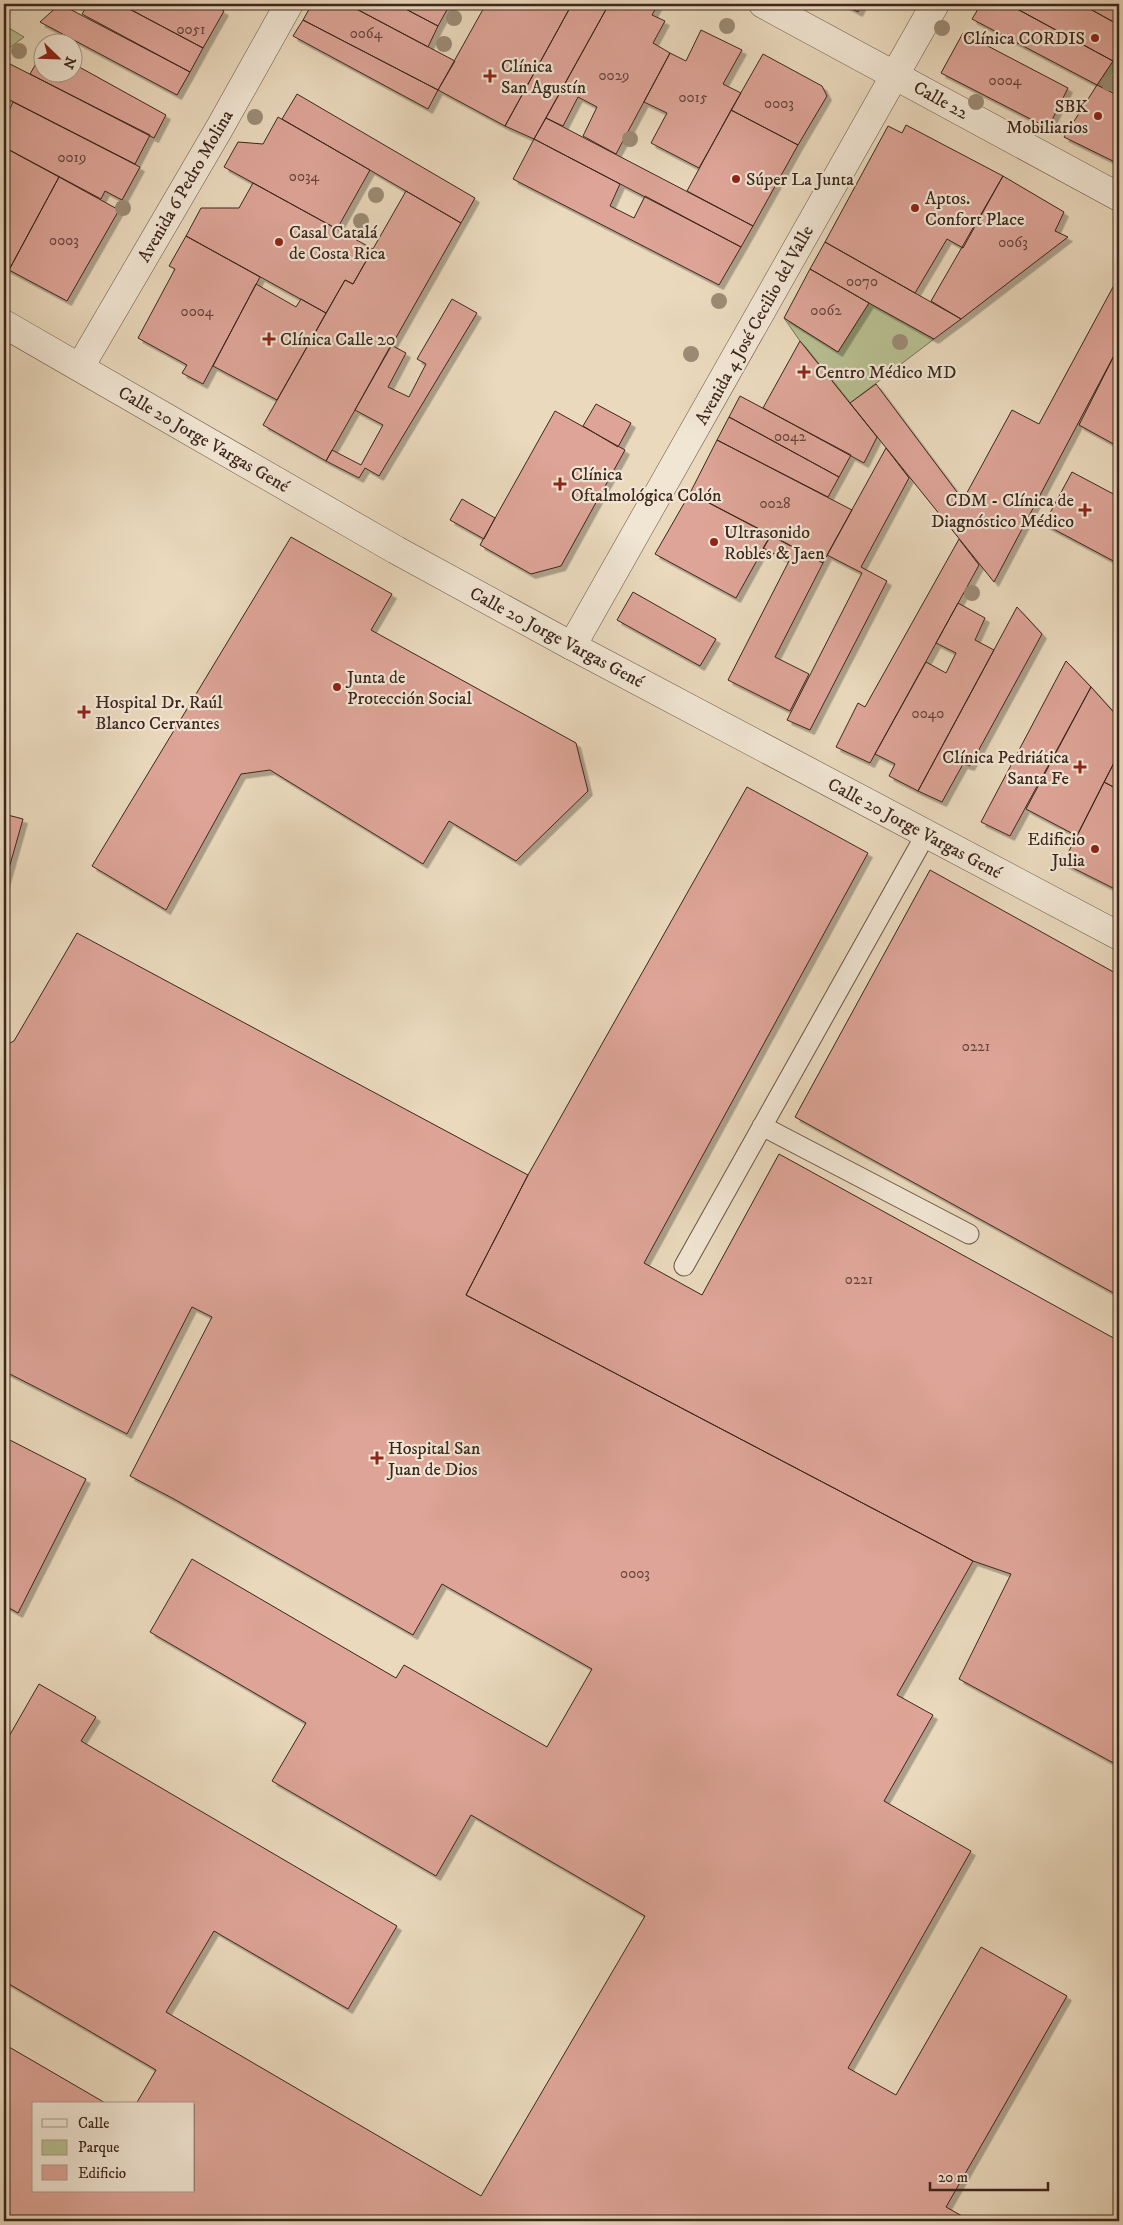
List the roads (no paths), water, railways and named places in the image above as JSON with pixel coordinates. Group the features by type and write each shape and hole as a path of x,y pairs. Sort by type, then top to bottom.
{"street":[{"name":"Avenida 6 Pedro Molina","path":"80,367 219,129 289,4"},
{"name":"Calle 22","path":"763,4 1119,197"},
{"name":"Avenida 4 José Cecilio del Valle","path":"572,646 935,4"},
{"name":"Calle 20 Jorge Vargas Gené","path":"4,324 396,550 572,646 1119,936"}],"lane":[{"path":"684,1266 926,834"},
{"path":"762,1126 969,1234"}],"place":[{"name":"Clínica CORDIS","path":"1095,38"},
{"name":"Clínica San Agustín","path":"490,76"},
{"name":"SBK Mobiliarios","path":"1098,116"},
{"name":"Súper La Junta","path":"736,179"},
{"name":"Aptos. Confort Place","path":"915,208"},
{"name":"Casal Catalá de Costa Rica","path":"279,242"},
{"name":"Clínica Calle 20","path":"269,339"},
{"name":"Centro Médico MD","path":"804,372"},
{"name":"Clínica Oftalmológica Colón","path":"560,484"},
{"name":"CDM - Clínica de Diagnóstico Médico","path":"1085,510"},
{"name":"Ultrasonido Robles & Jaen","path":"714,542"},
{"name":"Junta de Protección Social","path":"337,687"},
{"name":"Hospital Dr. Raúl Blanco Cervantes","path":"84,712"},
{"name":"Clínica Pedriática Santa Fe","path":"1080,767"},
{"name":"Edificio Julia","path":"1095,849"},
{"name":"Hospital San Juan de Dios","path":"377,1458"}]}
